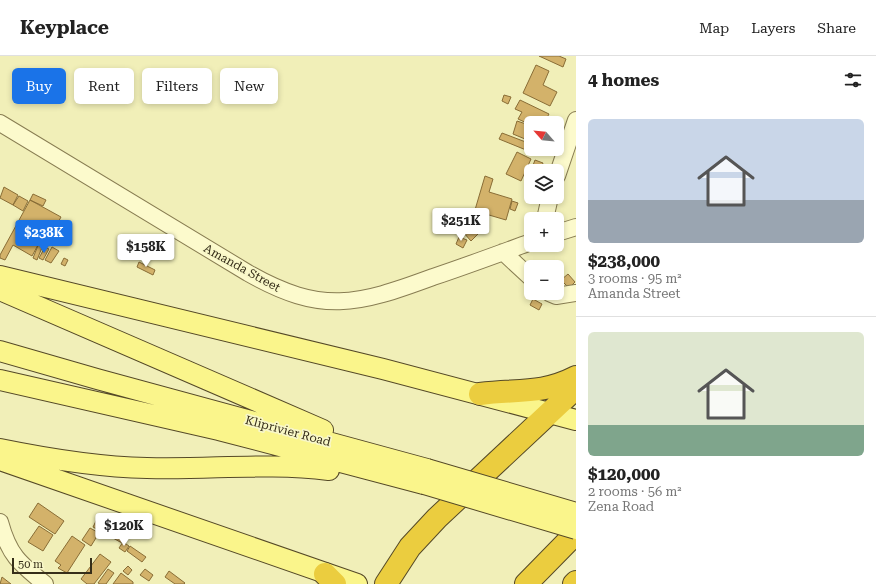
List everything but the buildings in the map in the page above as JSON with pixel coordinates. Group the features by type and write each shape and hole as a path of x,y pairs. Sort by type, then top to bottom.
{"highway":[{"path":"480,394 542,390 556,386 576,377"},
{"path":"386,584 410,547 437,518 576,388"},
{"path":"526,584 576,533"},
{"path":"405,584 402,570 410,547"}],"main road":[{"path":"0,276 480,394 576,420"},
{"path":"0,290 383,465"},
{"name":"Kliprivier Road","path":"0,351 425,477 576,513"},
{"name":"Kliprivier Road","path":"0,380 218,430 383,465"},
{"path":"0,449 61,460 118,467 149,468 272,465 362,473 383,465"},
{"path":"0,460 330,579 357,584"},
{"name":"Kliprivier Road","path":"425,477 576,529"}],"street":[{"path":"561,164 576,120"},
{"name":"Amanda Street","path":"0,123 248,273 272,287 291,294 328,301 366,299 388,294 524,244"},
{"path":"564,231 576,227"},
{"path":"503,252 524,272"},
{"path":"564,295 576,293"},
{"path":"0,522 9,549 14,557 45,584"}]}
